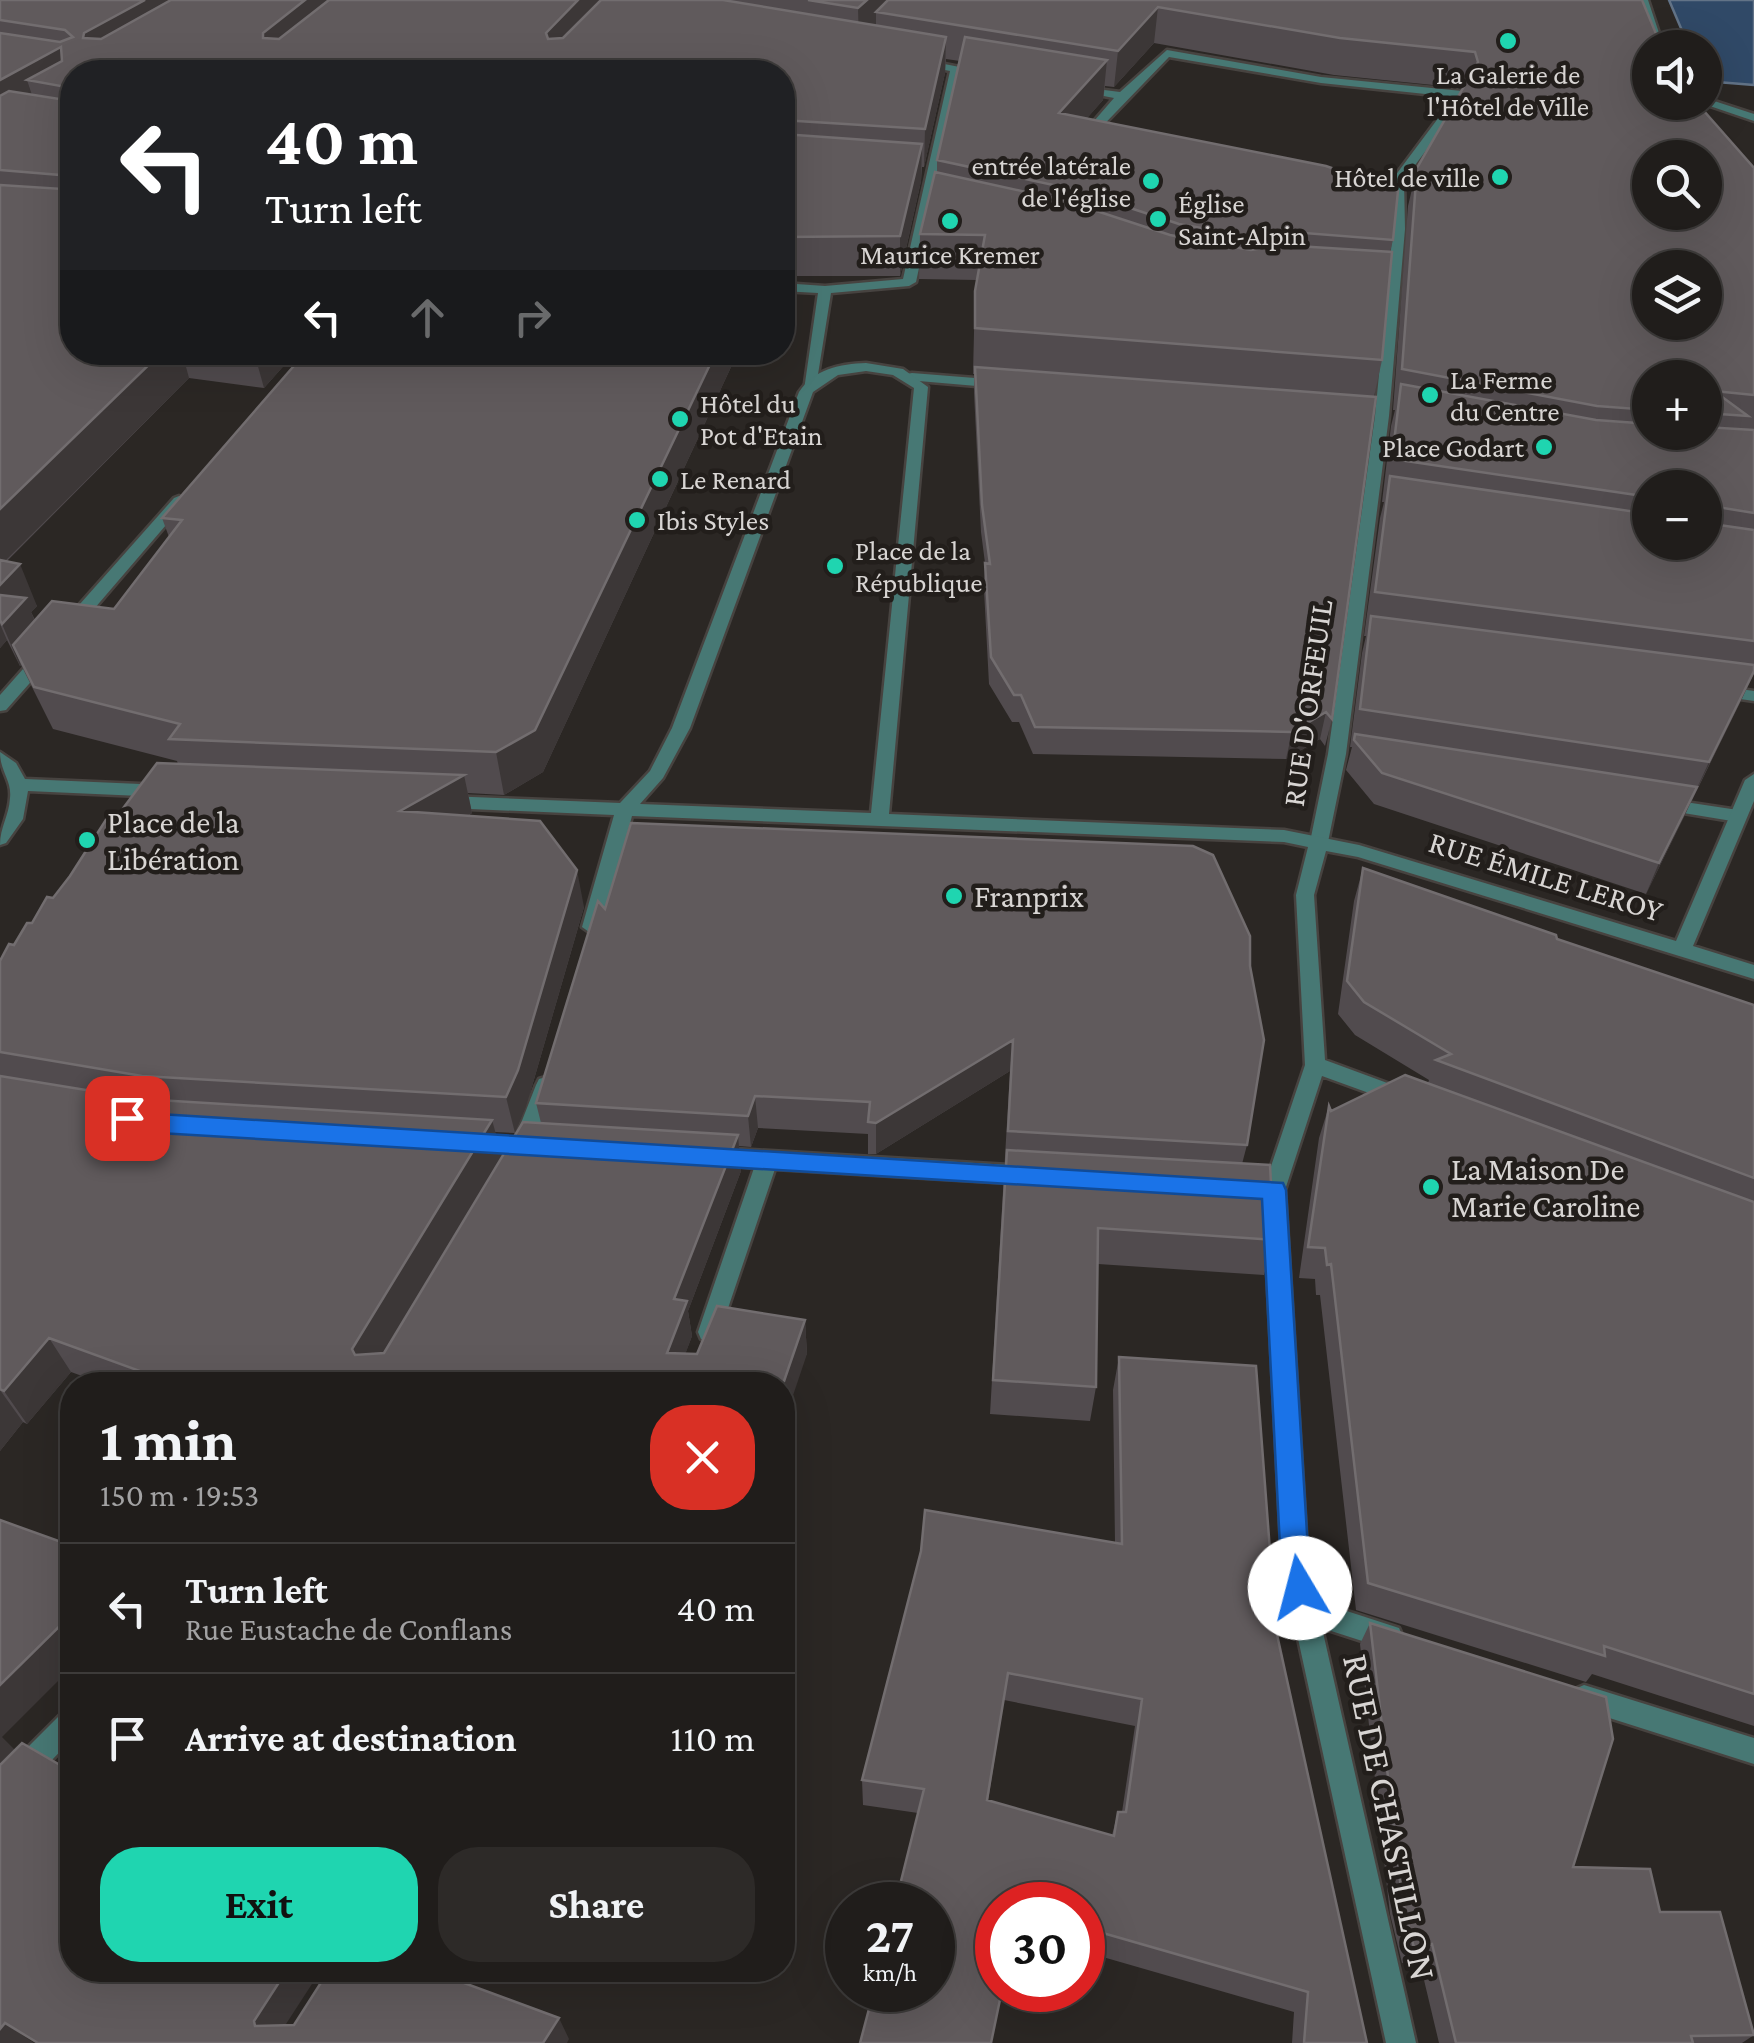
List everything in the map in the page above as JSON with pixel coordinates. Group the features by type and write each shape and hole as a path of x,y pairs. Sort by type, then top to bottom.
{"street":[{"path":"1643,0 1653,30"},
{"name":"RUE D'ORFEUIL","path":"1115,95 1167,53 1321,80 1462,94 1398,180 1386,291 1382,416 1350,643 1346,755 1305,895 1315,1065 1264,1189"},
{"path":"900,58 994,74"},
{"path":"795,288 825,290 909,282 956,68"},
{"path":"1071,88 1115,95 1074,151"},
{"path":"1722,107 1754,118"},
{"path":"913,174 932,175"},
{"path":"924,207 942,210"},
{"path":"588,940 625,810 657,774 681,728 809,387 825,290"},
{"path":"809,387 838,371 858,368 893,370 912,377 1013,385"},
{"path":"880,818 922,408 922,387 912,377"},
{"path":"1363,414 1402,420"},
{"path":"0,706 188,490"},
{"path":"1367,508 1386,511"},
{"path":"1350,643 1370,646"},
{"path":"1696,688 1754,696"},
{"path":"0,758 10,766 20,785 20,805 0,839"},
{"path":"1682,949 1754,780"},
{"path":"20,785 180,791"},
{"path":"418,801 1284,836 1319,842"},
{"path":"1643,801 1738,816"},
{"name":"RUE ÉMILE LEROY","path":"1319,842 1754,972"},
{"path":"1315,1065 1428,1106"},
{"path":"521,1149 540,1108 550,1071"},
{"path":"692,1155 1060,1177"},
{"path":"702,1349 767,1160"},
{"name":"RUE DE CHASTILLON","path":"1264,1189 1295,1566 1401,2043"},
{"path":"1306,1610 1418,1646"},
{"path":"1567,1693 1754,1752"},
{"path":"0,1794 60,1734"}],"water":[{"path":"1669,0 1754,0 1754,85 1722,82 1722,30 1682,30"}],"building":[{"path":"0,0 145,0 84,33 83,38 101,39 171,0 305,0 263,33 263,38 279,39 329,0 578,0 546,33 548,39 563,38 601,0 723,0 946,37 925,129 795,121 795,60 62,60 61,47 0,80 0,33 60,42 73,37 65,30 0,20"},
{"path":"808,0 867,0 858,8"},
{"path":"888,0 1642,0 1654,30 1632,30 1632,120 1712,120 1754,168 1754,395 1722,392 1722,360 1632,360 1632,409 1597,406 1402,369 1417,168 1478,62 1475,52 1340,38 1158,7 1118,51 876,12"},
{"path":"965,37 1107,60 1059,113 1326,166 1398,191 1393,240 1279,231 1252,237 1179,224 1072,189 937,160"},
{"path":"60,62 60,86 27,80"},
{"path":"9,91 59,99 60,175 0,170 0,96"},
{"path":"795,135 922,144 900,236 795,237"},
{"path":"935,172 1063,200 1170,235 1251,250 1280,245 1392,252 1382,360 975,328 975,291 985,235 920,234"},
{"path":"0,185 60,189 60,365 149,365 0,509"},
{"path":"295,365 710,365 535,730 496,752 169,739 180,724 34,687 13,645 52,601 114,609 182,520 162,518"},
{"path":"975,367 1376,397 1332,719 1326,712 1292,732 1035,727 1021,695 1014,695 991,657 985,563 990,564 982,505"},
{"path":"1401,384 1596,420 1632,423 1632,450 1722,450 1722,428 1754,430 1754,513 1722,508 1722,470 1632,470 1632,494 1392,459"},
{"path":"1722,397 1748,416 1722,414"},
{"path":"1390,476 1632,511 1632,560 1722,560 1722,525 1754,530 1754,641 1375,592"},
{"path":"0,560 20,564 0,585"},
{"path":"0,595 26,598 2,624 0,620"},
{"path":"1371,616 1754,665 1754,671 1709,762 1360,709"},
{"path":"1355,734 1697,787 1659,863 1382,773 1354,740"},
{"path":"157,763 464,775 400,811 540,821 577,870 518,1070 506,1097 142,1076 0,1052 0,961 9,944 14,945 27,923 32,923 47,897 53,898 109,815 118,815"},
{"path":"631,823 1193,846 1213,855 1250,936 1250,966 1264,1040 1247,1145 1008,1131 1013,1040 876,1123 868,1122 870,1102 755,1096 748,1116 536,1103 598,901 605,909"},
{"path":"1363,868 1754,1005 1754,1178 1436,1060 1451,1054 1364,1002 1347,981"},
{"path":"1405,1075 1754,1202 1754,1694 1604,1646 1605,1656 1368,1583 1331,1264 1327,1265 1325,1248 1308,1247 1329,1106 1331,1111"},
{"path":"0,1076 141,1099 492,1120 352,1349 355,1355 384,1353 523,1122 738,1135 674,1299 687,1301 667,1353 697,1354 717,1306 805,1320 787,1372 143,1372 49,1338 4,1391 0,1389"},
{"path":"1007,1150 1270,1165 1274,1240 1098,1228 1096,1387 993,1380"},
{"path":"1119,1357 1256,1366 1276,1630 1367,2043 1304,2043 1308,1992 1105,1934 1105,1882 975,1882 975,2012 997,2012 991,2043 860,2043 868,2012 955,2012 955,1882 901,1882 924,1789 862,1780 921,1551 925,1510 1122,1544","holes":["1008,1673 1142,1699 1126,1812 1118,1812 1114,1836 987,1800"]},
{"path":"0,1520 60,1542 60,1626 0,1685"},
{"path":"1370,1623 1606,1697 1613,1739 1573,1867 1650,1869 1660,1912 1720,1912 1754,2035 1691,2036 1693,2043 1456,2043 1432,1944 1414,1948 1402,1897"},
{"path":"22,1743 60,1765 60,1982 279,1982 254,2021 255,2026 294,2025 321,1982 462,1982 559,2018 543,2043 38,2043 5,2023 0,2029 0,1765"}],"place":[{"name":"La Galerie de l'Hôtel de Ville","path":"1508,41"},
{"name":"Hôtel de ville","path":"1500,177"},
{"name":"entrée latérale de l'église","path":"1151,181"},
{"name":"Église Saint-Alpin","path":"1158,219"},
{"name":"Maurice Kremer","path":"950,221"},
{"name":"La Ferme du Centre","path":"1430,395"},
{"name":"Hôtel du Pot d'Etain","path":"680,419"},
{"name":"Place Godart","path":"1544,447"},
{"name":"Le Renard","path":"660,479"},
{"name":"Ibis Styles","path":"637,520"},
{"name":"Place de la République","path":"835,566"},
{"name":"Place de la Libération","path":"87,840"},
{"name":"Franprix","path":"954,896"},
{"name":"La Maison De Marie Caroline","path":"1431,1187"}],"route":[{"path":"127,1118 159,1124 1274,1190 1295,1566 1300,1588"}]}
